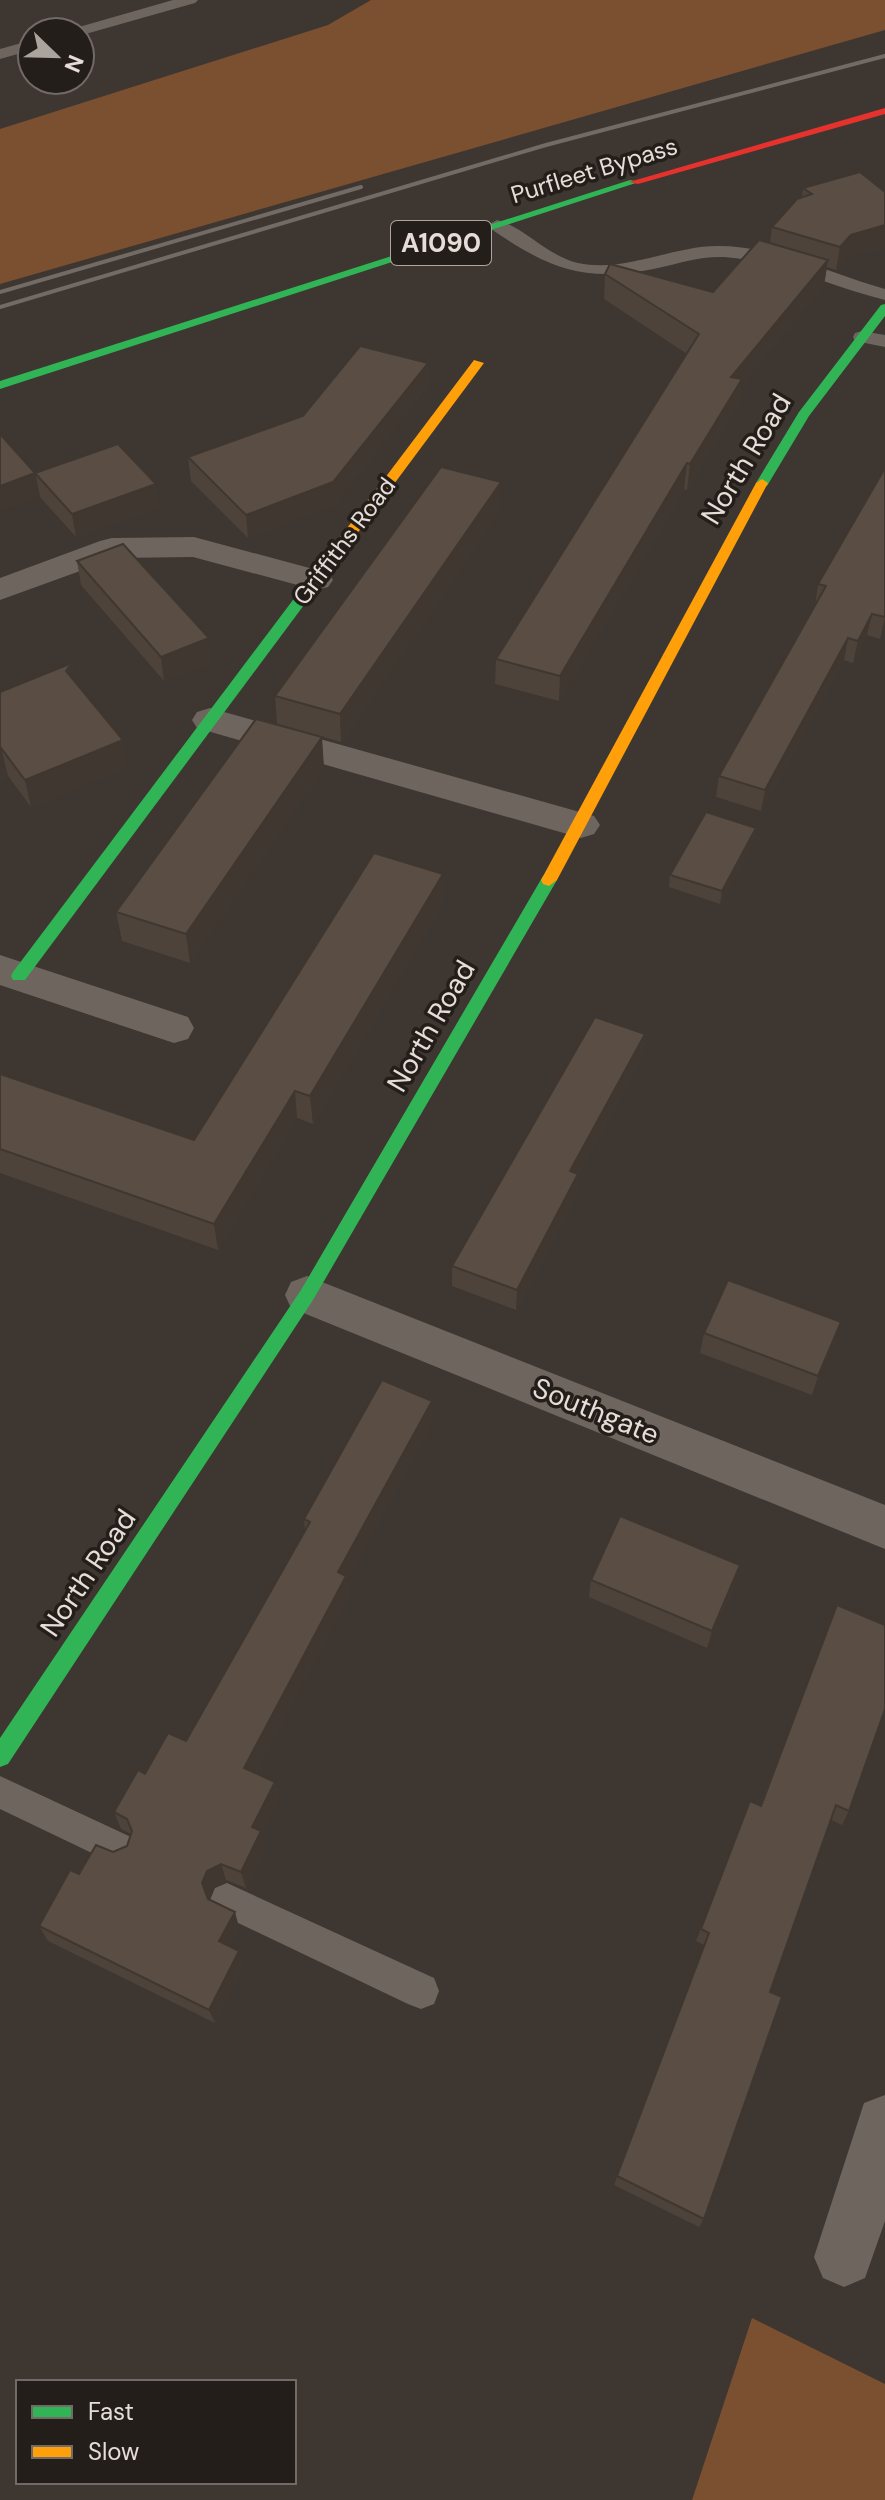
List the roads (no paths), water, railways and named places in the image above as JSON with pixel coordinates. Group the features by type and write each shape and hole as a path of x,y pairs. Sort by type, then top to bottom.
{"street":[{"name":"Purfleet Bypass","path":"0,385 497,225 773,140 885,111"},
{"name":"North Road","path":"0,1757 307,1295 581,825 741,517 803,415 885,308"},
{"name":"Griffiths Road","path":"174,1028 9,973 210,720 478,363"},
{"path":"0,590 112,548 194,547 316,580"},
{"path":"210,720 581,825"},
{"name":"Southgate","path":"307,1295 885,1527"},
{"path":"844,2257 885,2124"}],"lane":[{"path":"96,27 190,0"},
{"path":"497,225 544,257 570,268 596,272 725,252 764,259 885,295"},
{"path":"862,337 885,341"},
{"path":"0,1792 119,1849"},
{"path":"227,1900 421,1991"}],"railway":[{"path":"0,307 546,145 885,56"},
{"path":"0,292 361,187"}]}
